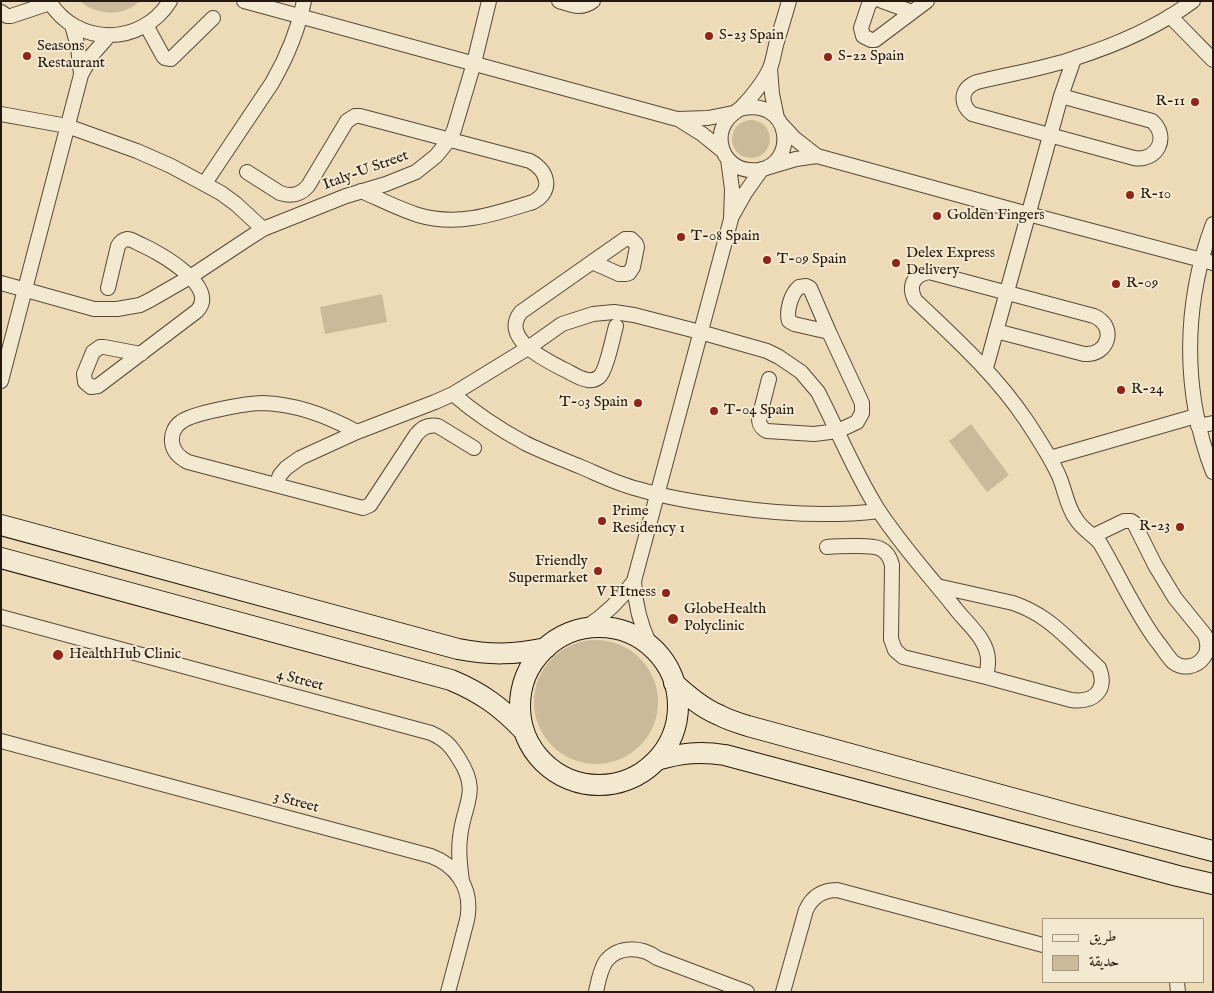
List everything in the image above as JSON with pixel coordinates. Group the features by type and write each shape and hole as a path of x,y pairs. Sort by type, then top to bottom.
{"street":[{"path":"244,1 677,119 702,134 735,165 743,169 752,171 817,156"},
{"path":"205,183 272,83 290,48 304,1"},
{"name":"Italy-U Street","path":"1,283 94,308 117,309 140,305 190,277 263,229 416,172 436,156 454,130 474,63 489,1"},
{"path":"559,1 578,6 586,6 593,1"},
{"path":"731,219 732,189 720,141 722,130 726,121 756,89 770,68 789,1"},
{"path":"872,1 869,4 861,28 863,36 871,40 875,40 926,1"},
{"path":"882,1 912,12"},
{"path":"1061,96 1152,121 1158,126 1161,138 1160,145 1149,157 1139,159 972,114 965,105 964,93 971,84 977,82 1074,59 1126,38 1170,16 1193,1"},
{"path":"1,12 11,16 50,2 60,15 72,25 91,33 120,35 146,25 171,2"},
{"path":"1170,16 1213,60"},
{"path":"146,25 162,56 171,59 214,18"},
{"path":"72,25 78,47 81,75"},
{"path":"1,381 81,75 107,35"},
{"path":"986,368 1050,134 1074,59"},
{"path":"650,645 619,629 602,627 585,628 571,632 557,639 546,648 534,662 526,678 521,696 521,714 524,731 540,759 557,773 577,782 598,785 620,782 640,774 657,760 669,743 676,724 678,703 674,683 669,669 650,645 644,633 636,608 634,582 731,219 745,193 765,168 776,161 784,144 784,134 772,94 770,68"},
{"path":"677,119 708,118 749,107 759,107 769,111 801,144 817,156 1207,261"},
{"path":"1,114 67,126 137,151 172,166 221,193 263,229"},
{"path":"247,172 280,194 298,194 308,186 347,121 355,116 360,116 530,161 536,164 547,181 544,194 533,202 473,219 439,220 417,215 361,191"},
{"path":"1213,224 1207,261 1196,282 1190,337 1191,382 1197,421 1213,472"},
{"path":"108,288 118,246 120,242 128,239 148,247 178,265 196,284 203,296 200,308 141,354"},
{"path":"592,262 521,312 516,321 516,330 528,348 540,358 586,380 594,380 603,372 616,326"},
{"path":"996,331 1090,354 1101,350 1107,340 1107,329 1098,318 929,272 922,273 913,281 911,288 915,300 986,368 1027,421 1050,458 1062,483 1074,517 1102,547 1142,620 1162,648 1179,665 1186,667 1198,664 1206,654 1208,641 1175,598 1134,524 1131,521 1124,521 1093,536"},
{"path":"276,485 280,475 286,468 300,458 358,432 453,394 528,348 562,324 583,316 603,312 619,312 700,332 767,351 791,364 806,377 818,392 855,470 879,511 908,551 981,639 988,654 986,677"},
{"path":"769,379 759,418 760,425 764,430 826,433 838,431 857,422 862,413 862,403 828,332"},
{"path":"453,394 488,421 526,443 618,483 657,494 720,506 783,514 832,515 879,511"},
{"path":"358,432 314,413 286,406 260,403 241,405 181,421 174,429 172,445 177,454 188,462 363,508 370,505 416,435 423,428 433,425 438,426 474,448"},
{"path":"1050,458 1197,421 1213,423"},
{"path":"1,512 8,527 458,649 502,654 546,648"},
{"path":"827,547 870,546 882,549 887,554 892,565 891,639 895,650 903,657 1076,701 1090,700 1100,690 1102,675 1099,668 1053,624 1034,612 1013,603 937,586"},
{"path":"1,558 451,680 475,691 498,706 524,731"},
{"path":"585,628 612,608 634,582"},
{"name":"4 Street","path":"1,617 432,733 440,737 451,746 466,770 470,786 470,795 460,838 459,852 462,881"},
{"path":"674,683 695,702 719,716 748,726 1207,846"},
{"name":"3 Street","path":"1,741 440,859 456,872 462,881 469,901 464,935 448,992"},
{"path":"657,760 673,755 690,753 708,752 726,755 1213,884"},
{"path":"783,992 808,904 818,895 830,890 837,890 1042,945"},
{"path":"596,992 606,962 613,956 635,949 647,952 657,958 747,992"},
{"path":"604,992 609,972 620,962 630,959 646,960 657,958"}],"green space":[{"path":"79,1 140,1 125,10 110,13 101,12"},
{"path":"751,120 765,125 770,139 765,153 751,158 737,153 732,139 737,125"},
{"path":"382,294 387,322 325,334 320,307"},
{"path":"971,424 1009,475 987,492 949,441"},
{"path":"596,640 620,645 640,658 653,678 658,702 653,726 640,746 620,759 596,764 572,759 552,746 539,726 534,702 539,678 552,658 572,645"}],"place":[{"name":"S-23 Spain","path":"709,36"},
{"name":"Seasons Restaurant","path":"27,56"},
{"name":"S-22 Spain","path":"828,57"},
{"name":"R-11","path":"1195,102"},
{"name":"R-10","path":"1130,195"},
{"name":"Golden Fingers","path":"937,216"},
{"name":"T-08 Spain","path":"681,237"},
{"name":"T-09 Spain","path":"767,260"},
{"name":"Delex Express Delivery","path":"896,263"},
{"name":"R-09","path":"1116,284"},
{"name":"R-24","path":"1121,390"},
{"name":"T-03 Spain","path":"638,403"},
{"name":"T-04 Spain","path":"714,411"},
{"name":"Prime Residency 1","path":"602,521"},
{"name":"R-23","path":"1180,527"},
{"name":"Friendly Supermarket","path":"598,571"},
{"name":"V FItness","path":"666,593"},
{"name":"GlobeHealth Polyclinic","path":"673,619"},
{"name":"HealthHub Clinic","path":"58,655"}]}
